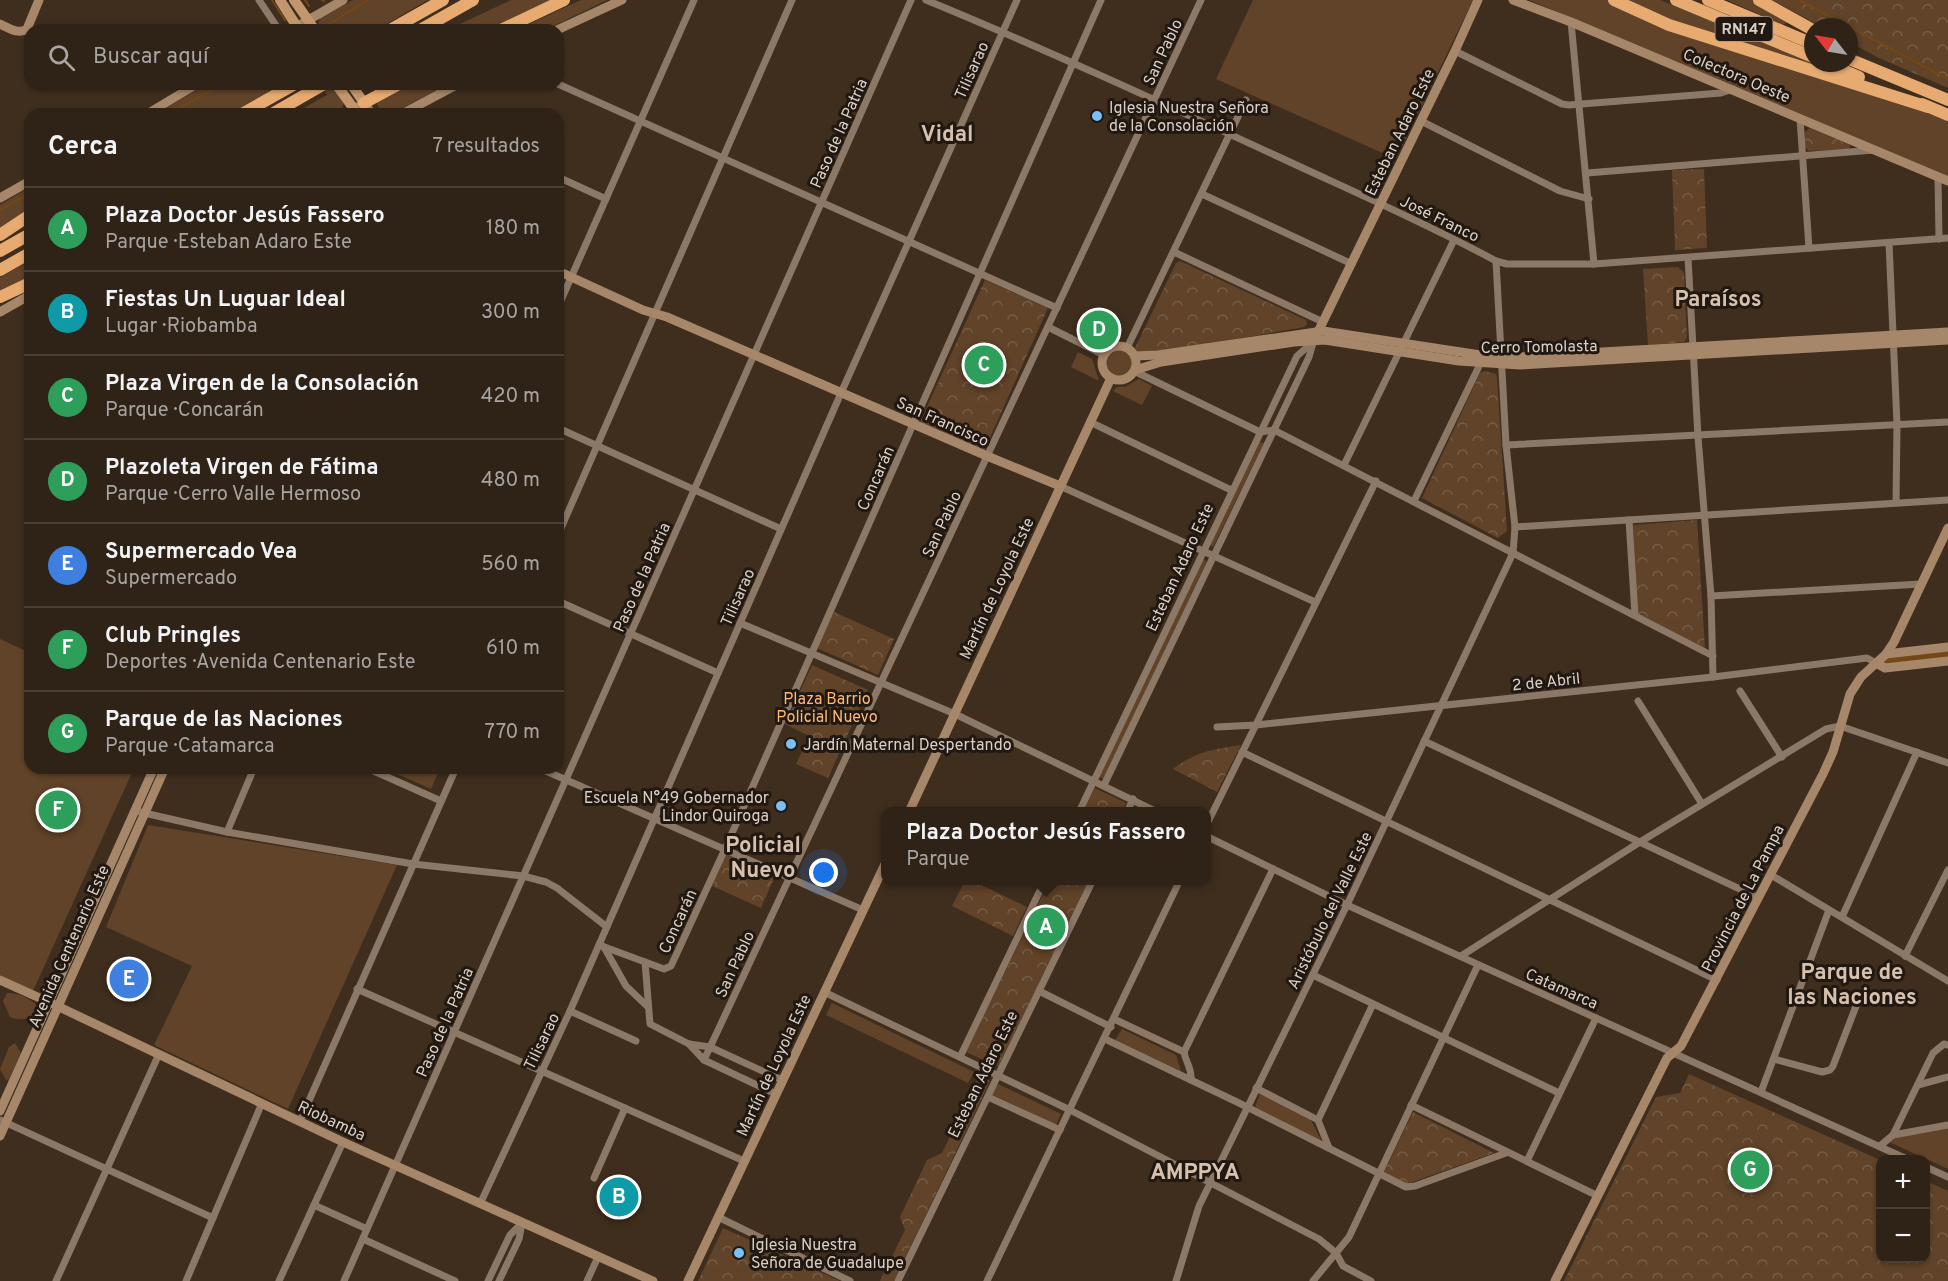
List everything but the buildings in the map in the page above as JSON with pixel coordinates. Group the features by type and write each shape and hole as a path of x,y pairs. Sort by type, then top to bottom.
{"highway":[{"path":"401,24 443,0"},
{"path":"431,24 473,0"},
{"path":"514,24 564,0"},
{"path":"1614,0 1669,25 1928,107"},
{"name":"RN147","path":"1676,0 1804,53"},
{"name":"RN147","path":"1708,0 1804,40"},
{"path":"1759,0 1804,25"},
{"path":"1858,55 1906,82"},
{"path":"1858,63 1948,100"},
{"path":"1848,72 1948,115"},
{"path":"253,108 284,90"},
{"path":"283,108 315,90"},
{"path":"358,108 389,90"},
{"path":"0,234 24,219"},
{"path":"0,251 24,237"},
{"path":"0,270 24,256"},
{"path":"0,297 24,287"}],"main road":[{"path":"280,0 293,24"},
{"path":"294,0 310,24"},
{"path":"340,90 354,108"},
{"path":"352,90 355,108"}],"street":[{"path":"29,24 39,0"},
{"path":"259,0 275,24"},
{"path":"302,24 343,0"},
{"path":"564,27 621,0"},
{"path":"564,294 694,0"},
{"path":"564,521 792,0"},
{"name":"Paso de la Patria","path":"344,1281 911,0"},
{"name":"José Franco","path":"926,0 1003,31 1231,134 1496,261 1507,264 1594,264 1948,238"},
{"name":"Tilisarao","path":"480,1204 601,946 607,927 781,529 1017,0"},
{"name":"Concarán","path":"645,962 664,969 671,966 1101,0"},
{"name":"San Pablo","path":"704,1060 1201,0"},
{"name":"Esteban Adaro Este","path":"1104,785 1478,0"},
{"name":"Colectora Oeste","path":"1513,0 1733,89 1948,181"},
{"path":"1571,22 1594,264"},
{"path":"0,24 17,31 24,30"},
{"path":"1455,51 1562,104 1578,105 1721,93 1733,89"},
{"path":"564,87 1057,308"},
{"path":"157,108 187,90"},
{"path":"422,108 449,90"},
{"path":"1127,348 1246,100"},
{"path":"1800,119 1809,248"},
{"path":"1421,121 1560,191 1588,199"},
{"path":"1587,173 1876,150"},
{"path":"1938,177 1939,239"},
{"path":"564,180 606,199"},
{"path":"0,198 24,184"},
{"path":"1202,194 1352,264"},
{"path":"1344,465 1454,240"},
{"path":"1889,243 1897,424 1896,503"},
{"path":"1174,252 1321,327"},
{"path":"1688,258 1698,437 1711,596 1713,677"},
{"path":"1496,261 1506,445 1515,527 1513,553"},
{"name":"San Francisco","path":"564,274 1060,486 1315,602"},
{"path":"0,312 24,298"},
{"path":"17,302 24,303"},
{"path":"1048,327 1104,355"},
{"name":"Cerro Tomolasta","path":"1135,356 1158,355 1321,327 1401,347"},
{"name":"Cerro Tomolasta","path":"1135,370 1161,362 1325,340 1401,347 1501,361 1894,338 1948,332"},
{"name":"Cerro Tomolasta","path":"1894,338 1948,340"},
{"name":"Esteban Adaro Este","path":"1081,807 1297,356 1314,341"},
{"path":"1117,346 1127,348 1135,356 1135,370 1127,378 1116,380 1111,378 1102,365 1104,355 1117,346"},
{"path":"1414,501 1483,359"},
{"path":"1135,370 1260,432 1274,430 1713,656"},
{"name":"Martín de Loyola Este","path":"911,807 1111,378"},
{"path":"1090,422 1231,490"},
{"path":"1506,445 1698,437 1948,422"},
{"path":"564,431 781,529"},
{"path":"1211,816 1376,481"},
{"path":"1515,527 1948,500"},
{"path":"1629,520 1635,615"},
{"name":"Provincia de La Pampa","path":"1555,1281 1667,1058 1681,1046 1823,774 1833,752 1850,694 1861,677 1886,654 1948,528"},
{"name":"Aristóbulo del Valle Este","path":"1176,1281 1199,1206 1347,905 1513,553"},
{"path":"1711,596 1921,584"},
{"path":"564,604 718,673"},
{"path":"740,623 955,714 1147,807"},
{"path":"1886,654 1948,647"},
{"name":"2 de Abril","path":"1217,727 1256,725 1713,677 1867,658 1876,663"},
{"path":"1876,663 1885,668 1948,661"},
{"path":"1740,691 1782,757"},
{"path":"1638,701 1702,804"},
{"path":"1461,956 1640,842 1826,729 1840,726 1948,763"},
{"path":"1424,741 1759,898"},
{"path":"1842,917 1917,752"},
{"path":"1242,753 1717,980"},
{"path":"1939,759 1948,758"},
{"name":"Avenida Centenario Este","path":"140,812 152,774"},
{"name":"Avenida Centenario Este","path":"0,1136 3,1121 53,1004 140,812 162,774"},
{"path":"227,832 251,774"},
{"path":"380,774 441,801"},
{"path":"300,1121 453,774"},
{"path":"552,774 863,910"},
{"path":"1129,807 1132,799"},
{"path":"140,812 227,832 413,864 523,876 546,882 557,888 607,927"},
{"name":"Catamarca","path":"1211,838 1347,905 1899,1155"},
{"path":"1191,1080 1192,1071 1185,1060 1184,1052 1273,868"},
{"path":"1905,956 1948,870"},
{"name":"Martín de Loyola Este","path":"688,1281 881,871"},
{"path":"1771,875 1948,981"},
{"name":"Esteban Adaro Este","path":"960,1057 1043,885"},
{"name":"Esteban Adaro Este","path":"898,1281 1091,885"},
{"path":"987,1281 1178,885"},
{"path":"1761,1092 1829,910"},
{"path":"601,946 645,962 650,1024 688,1044 704,1060 776,1094"},
{"path":"601,946 626,986 647,1006"},
{"path":"1313,1281 1349,1237 1478,965"},
{"path":"1313,975 1559,1093"},
{"name":"Riobamba","path":"0,980 395,1166 653,1281"},
{"path":"357,989 744,1161"},
{"path":"1039,991 1111,1027"},
{"path":"824,992 1070,1110 1319,1239 1336,1253 1343,1266 1371,1281"},
{"path":"1774,1059 1822,1072 1830,1070 1858,1000"},
{"name":"Avenida Centenario Este","path":"0,1111 53,1004"},
{"path":"1318,1120 1373,1004"},
{"path":"570,1011 636,1041"},
{"path":"1527,1161 1596,1018"},
{"path":"1114,1019 1184,1052"},
{"path":"1105,1039 1406,1187 1415,1186 1506,1153"},
{"path":"688,1044 710,1047 783,1080"},
{"path":"1880,1146 1893,1135 1933,1053 1944,1044 1948,1045"},
{"path":"56,1281 159,1054"},
{"path":"1918,1085 1948,1077"},
{"path":"1256,1088 1318,1120 1329,1148"},
{"path":"988,1096 1060,1130"},
{"path":"186,1281 262,1103"},
{"path":"1411,1105 1598,1196"},
{"path":"594,1178 625,1108"},
{"path":"3,1121 213,1218"},
{"path":"1893,1135 1948,1125"},
{"path":"279,1281 343,1142"},
{"path":"1930,1169 1948,1177"},
{"path":"314,1205 367,1229"},
{"path":"718,1217 850,1281"},
{"path":"488,1281 510,1235 522,1223"},
{"path":"500,1281 519,1239 522,1223"},
{"path":"363,1239 455,1281"},
{"path":"587,1281 598,1257"}],"green space":[{"path":"353,0 428,0 386,24 318,24 320,18"},
{"path":"511,0 557,0 502,24 460,24"},
{"path":"581,0 607,0 557,24 529,24"},
{"path":"1253,0 1473,0 1396,159 1216,79"},
{"path":"1529,0 1610,0 1804,68 1804,72 1815,72 1948,121 1948,177"},
{"path":"1623,0 1660,0 1804,59 1804,64 1671,21"},
{"path":"1727,0 1752,0 1791,21 1782,25"},
{"path":"1772,0 1948,0 1948,88 1858,47 1858,18 1805,18"},
{"path":"197,90 275,90 244,108 166,108"},
{"path":"324,90 336,90 344,103 342,108 304,108 327,95"},
{"path":"397,90 437,90 402,108 379,108 377,104 381,97"},
{"path":"1810,128 1850,145 1849,149 1809,151 1805,147 1805,132"},
{"path":"1704,169 1707,248 1675,250 1672,170"},
{"path":"24,191 24,212 0,229 0,205"},
{"path":"1180,261 1306,320 1307,324 1304,327 1145,355 1139,354 1135,348 1176,263"},
{"path":"24,264 24,281 0,291 0,277"},
{"path":"1678,267 1684,273 1687,337 1684,342 1648,345 1643,269"},
{"path":"985,280 1048,308 984,451 920,422"},
{"path":"1094,323 1123,337 1098,347 1085,341"},
{"path":"1119,350 1128,354 1132,363 1128,372 1119,376 1110,372 1106,363 1110,354"},
{"path":"1078,352 1092,359 1099,381 1071,367"},
{"path":"1485,371 1496,374 1497,378 1507,531 1498,538 1422,498 1480,373"},
{"path":"1139,379 1152,386 1142,405 1113,391 1117,387 1125,387"},
{"path":"1260,442 1264,443 1213,547 1210,545"},
{"path":"1697,520 1705,648 1638,614 1633,525"},
{"path":"1202,559 1207,561 1104,779 1099,777"},
{"name":"Plaza Barrio Policial Nuevo","path":"834,612 894,639 878,675 817,648"},
{"path":"0,639 24,650 24,774 131,774 33,991 0,976"},
{"name":"Plaza Barrio Policial Nuevo","path":"812,665 868,690 828,778 796,764 809,736 785,724"},
{"path":"1241,745 1217,792 1173,769 1197,755"},
{"path":"397,774 437,774 431,789"},
{"path":"1095,788 1126,803 1124,807 1085,807"},
{"path":"148,825 397,865 288,1109 154,1045 192,966 106,927"},
{"path":"726,854 775,876 761,908 712,886"},
{"path":"963,885 981,885 1027,907 1013,936 952,906"},
{"path":"1048,885 1087,885 998,1067 966,1052"},
{"path":"7,993 26,998 40,1011 25,1019 10,1017 3,1001"},
{"path":"832,1003 974,1072 968,1083 826,1015"},
{"path":"1122,1029 1176,1055 1181,1071 1115,1040"},
{"path":"15,1043 21,1053 9,1079 6,1080 0,1069 9,1047"},
{"path":"1689,1074 1876,1158 1876,1263 1930,1263 1930,1183 1948,1191 1948,1281 1564,1281 1656,1097 1680,1093"},
{"path":"979,1076 990,1081 894,1281 880,1281 905,1230 900,1217 927,1160 942,1153"},
{"path":"996,1083 1061,1114 1056,1125 991,1094"},
{"path":"1260,1094 1311,1120 1322,1142 1255,1107"},
{"path":"1413,1112 1494,1153 1407,1184 1384,1172"},
{"path":"1948,1127 1948,1169 1930,1161 1930,1155 1918,1155 1885,1140"},
{"path":"723,1228 840,1281 698,1281"}],"waterway":[{"path":"272,0 285,20"},
{"path":"305,0 309,6"},
{"path":"329,24 368,0"},
{"path":"1799,0 1948,79"},
{"path":"180,108 211,90"},
{"path":"0,210 24,196"},
{"path":"1885,661 1948,654"}],"place":[{"name":"Iglesia Nuestra Señora de la Consolación","path":"1097,116"},
{"name":"Plazoleta Virgen de Fátima","path":"1099,330"},
{"name":"Plaza Virgen de la Consolación","path":"984,365"},
{"name":"Jardín Maternal Despertando","path":"791,744"},
{"name":"Escuela N°49 Gobernador Lindor Quiroga","path":"781,806"},
{"name":"Club Pringles","path":"58,810"},
{"name":"Plaza Doctor Jesús Fassero","path":"1046,927"},
{"name":"Supermercado Vea","path":"129,979"},
{"name":"Parque de las Naciones","path":"1750,1170"},
{"name":"Fiestas Un Luguar Ideal","path":"619,1197"},
{"name":"Iglesia Nuestra Señora de Guadalupe","path":"739,1253"}],"district":[{"name":"Vidal","path":"947,133"},
{"name":"Paraísos","path":"1718,298"},
{"name":"Policial Nuevo","path":"763,856"},
{"name":"Parque de las Naciones","path":"1852,984"},
{"name":"AMPPYA","path":"1195,1171"}]}
